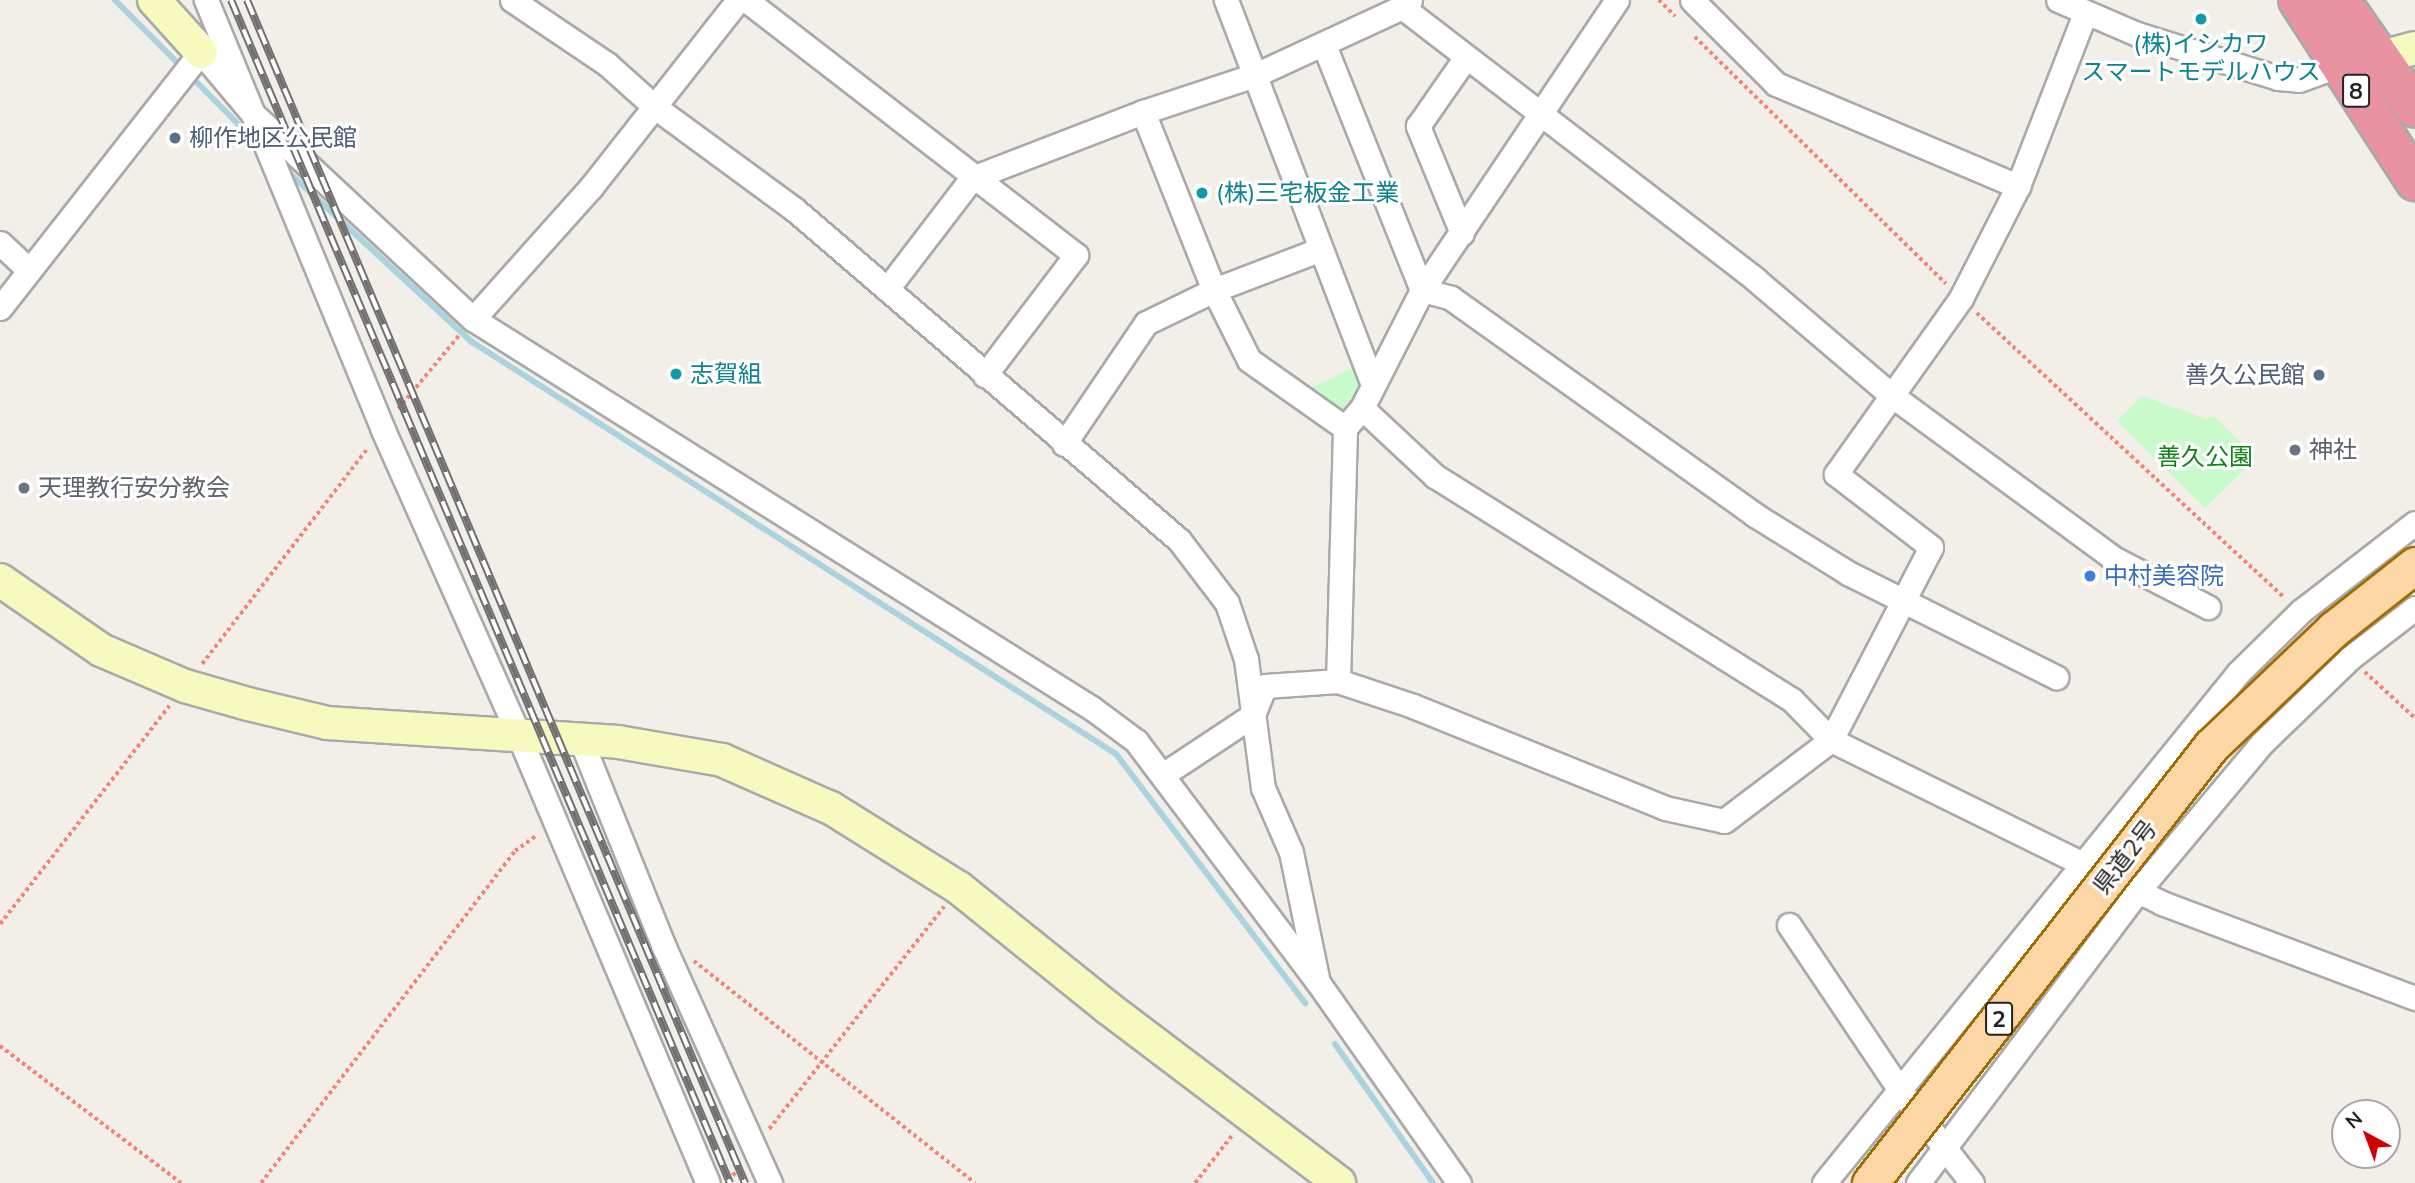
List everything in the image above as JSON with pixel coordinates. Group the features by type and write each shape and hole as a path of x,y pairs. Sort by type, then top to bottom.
{"highway":[{"name":"8","path":"2298,0 2415,181"},
{"name":"8","path":"2340,0 2399,53 2415,108"}],"main road":[{"name":"県道2号","path":"1870,1183 2211,746 2334,629 2415,565"}],"street":[{"path":"154,0 253,114 473,319 1093,709 1136,741 1164,774 1317,981 1459,1183"},
{"path":"206,0 383,430 519,736 552,823 708,1183"},
{"path":"512,0 607,64 654,107 729,158 887,289 1064,444 1179,540 1227,603 1245,659 1263,788 1291,852 1313,943 1317,981"},
{"path":"473,319 510,282 738,0"},
{"path":"746,0 972,178 1076,255 985,375"},
{"path":"752,0 769,5 774,0"},
{"path":"1226,0 1319,250 1372,383"},
{"path":"1338,681 1345,428 1362,408 1372,383 1422,290 1462,233 1537,113 1617,0"},
{"path":"1692,0 1776,85 2018,186"},
{"path":"2059,0 2085,13 2278,78 2299,80 2340,65 2399,53"},
{"path":"887,289 972,178 1143,112 1255,75 1324,45 1406,4 1466,57 1537,113 1756,280 1890,394 2113,558 2207,607"},
{"path":"1164,774 1253,715 1265,686 1338,681 1413,706 1665,808 1724,821 1831,740 1931,547 1836,474 1890,394 1961,298 2018,186 2085,13"},
{"path":"1324,45 1422,290"},
{"path":"0,307 201,52"},
{"path":"1462,233 1418,126 1466,57"},
{"path":"1143,112 1214,290 1249,360 1345,428"},
{"path":"0,243 29,270"},
{"path":"1064,444 1146,323 1214,290 1319,250"},
{"path":"1422,290 1451,298 1755,515 1903,600 2056,677"},
{"path":"1362,408 1434,476 1793,700 1831,740 2137,892 2415,998"},
{"path":"1824,1183 2238,673 2301,611 2415,523"},
{"path":"0,580 101,650 185,686 327,723 519,736 580,737 722,760 831,808 959,888 1108,1008 1339,1183"},
{"path":"1918,1183 2137,892 2262,743 2350,658 2415,608"},
{"path":"580,737 664,947 770,1183"},
{"path":"1789,925 1899,1089 1972,1183"}],"path":[{"path":"0,924 383,430 473,319"},
{"path":"261,1183 516,851 552,823"},
{"path":"727,1183 959,888"},
{"path":"664,947 697,962 975,1183"},
{"path":"0,1045 181,1183"},
{"path":"1195,1183 1249,1113"}],"green space":[{"path":"1358,366 1364,387 1354,408 1340,412 1306,390"},
{"name":"善久公園","path":"2142,396 2207,419 2214,416 2256,458 2205,508 2117,421"}],"waterway":[{"path":"115,0 254,140"},
{"path":"285,169 472,342 1116,754 1305,1003"},
{"path":"1335,1044 1433,1183"}],"railway":[{"path":"231,0 730,1183"},
{"path":"247,0 745,1183"}],"place":[{"name":"(株)イシカワ スマートモデルハウス","path":"2201,19"},
{"name":"柳作地区公民館","path":"175,138"},
{"name":"(株)三宅板金工業","path":"1202,193"},
{"name":"志賀組","path":"676,374"},
{"name":"善久公民館","path":"2319,375"},
{"name":"神社","path":"2295,450"},
{"name":"天理教行安分教会","path":"24,488"},
{"name":"中村美容院","path":"2090,576"}]}
